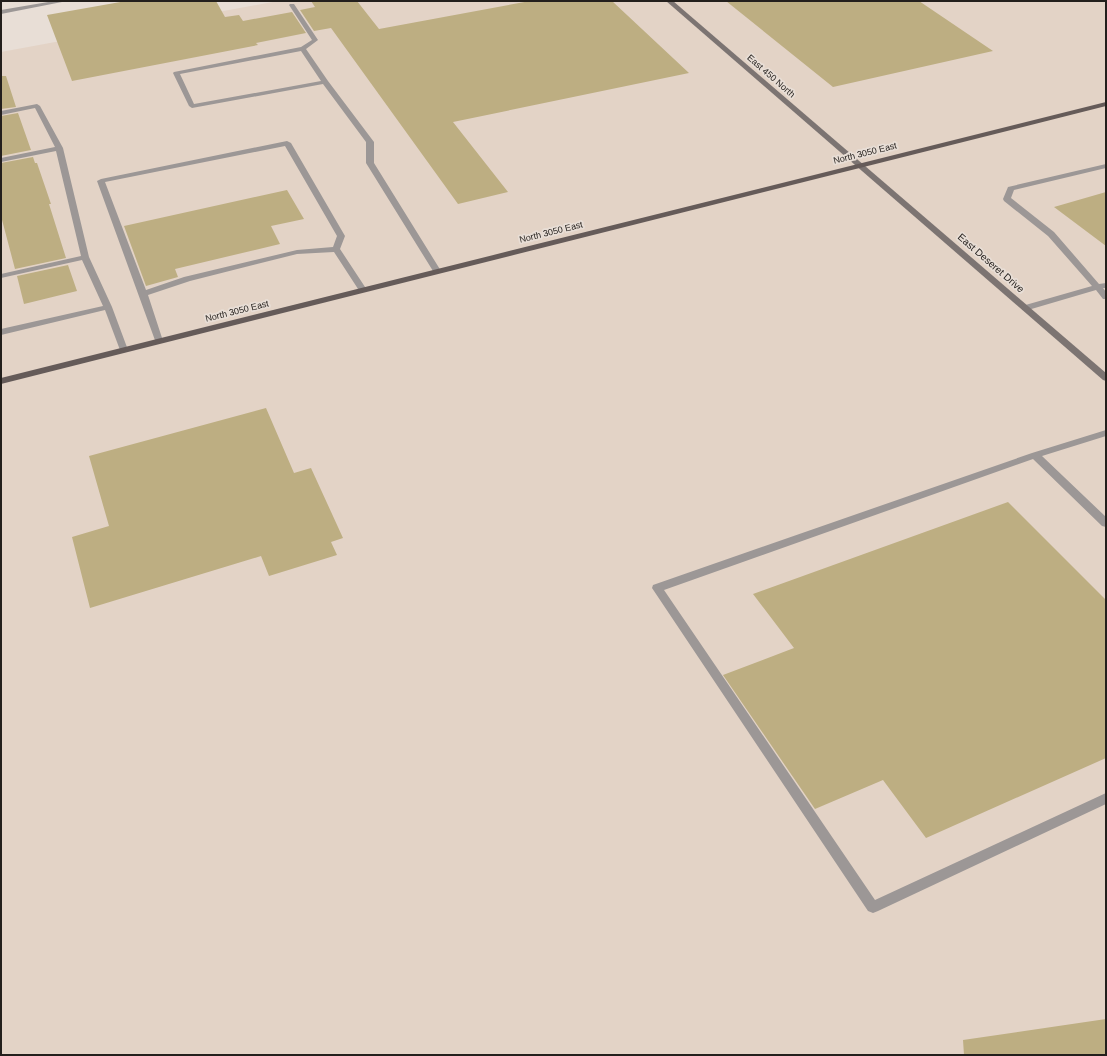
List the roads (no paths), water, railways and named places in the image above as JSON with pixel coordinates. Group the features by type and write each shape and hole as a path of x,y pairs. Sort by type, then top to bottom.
{"main road":[{"name":"North 3050 East","path":"1,381 1106,104"}],"street":[{"path":"1,12 64,1"},
{"name":"East 450 North","path":"669,1 860,165"},
{"path":"292,5 315,40 303,49 176,73 192,106 324,82"},
{"path":"303,49 324,82 370,142 370,163 437,271"},
{"path":"1,113 37,106 59,148 85,257 108,307 124,350"},
{"path":"159,341 101,181 287,143 341,236 336,249"},
{"path":"1,160 59,148"},
{"name":"East Deseret Drive","path":"860,165 1106,378"},
{"path":"1106,166 1011,189 1007,199 1051,234 1102,286 1106,297"},
{"path":"336,249 363,290"},
{"path":"143,294 187,279 297,252 336,249"},
{"path":"1,276 85,257"},
{"path":"1026,308 1102,286"},
{"path":"1,332 108,307"},
{"path":"1106,433 1035,455 657,588 873,907 1106,798"},
{"path":"1035,455 1106,523"}]}
